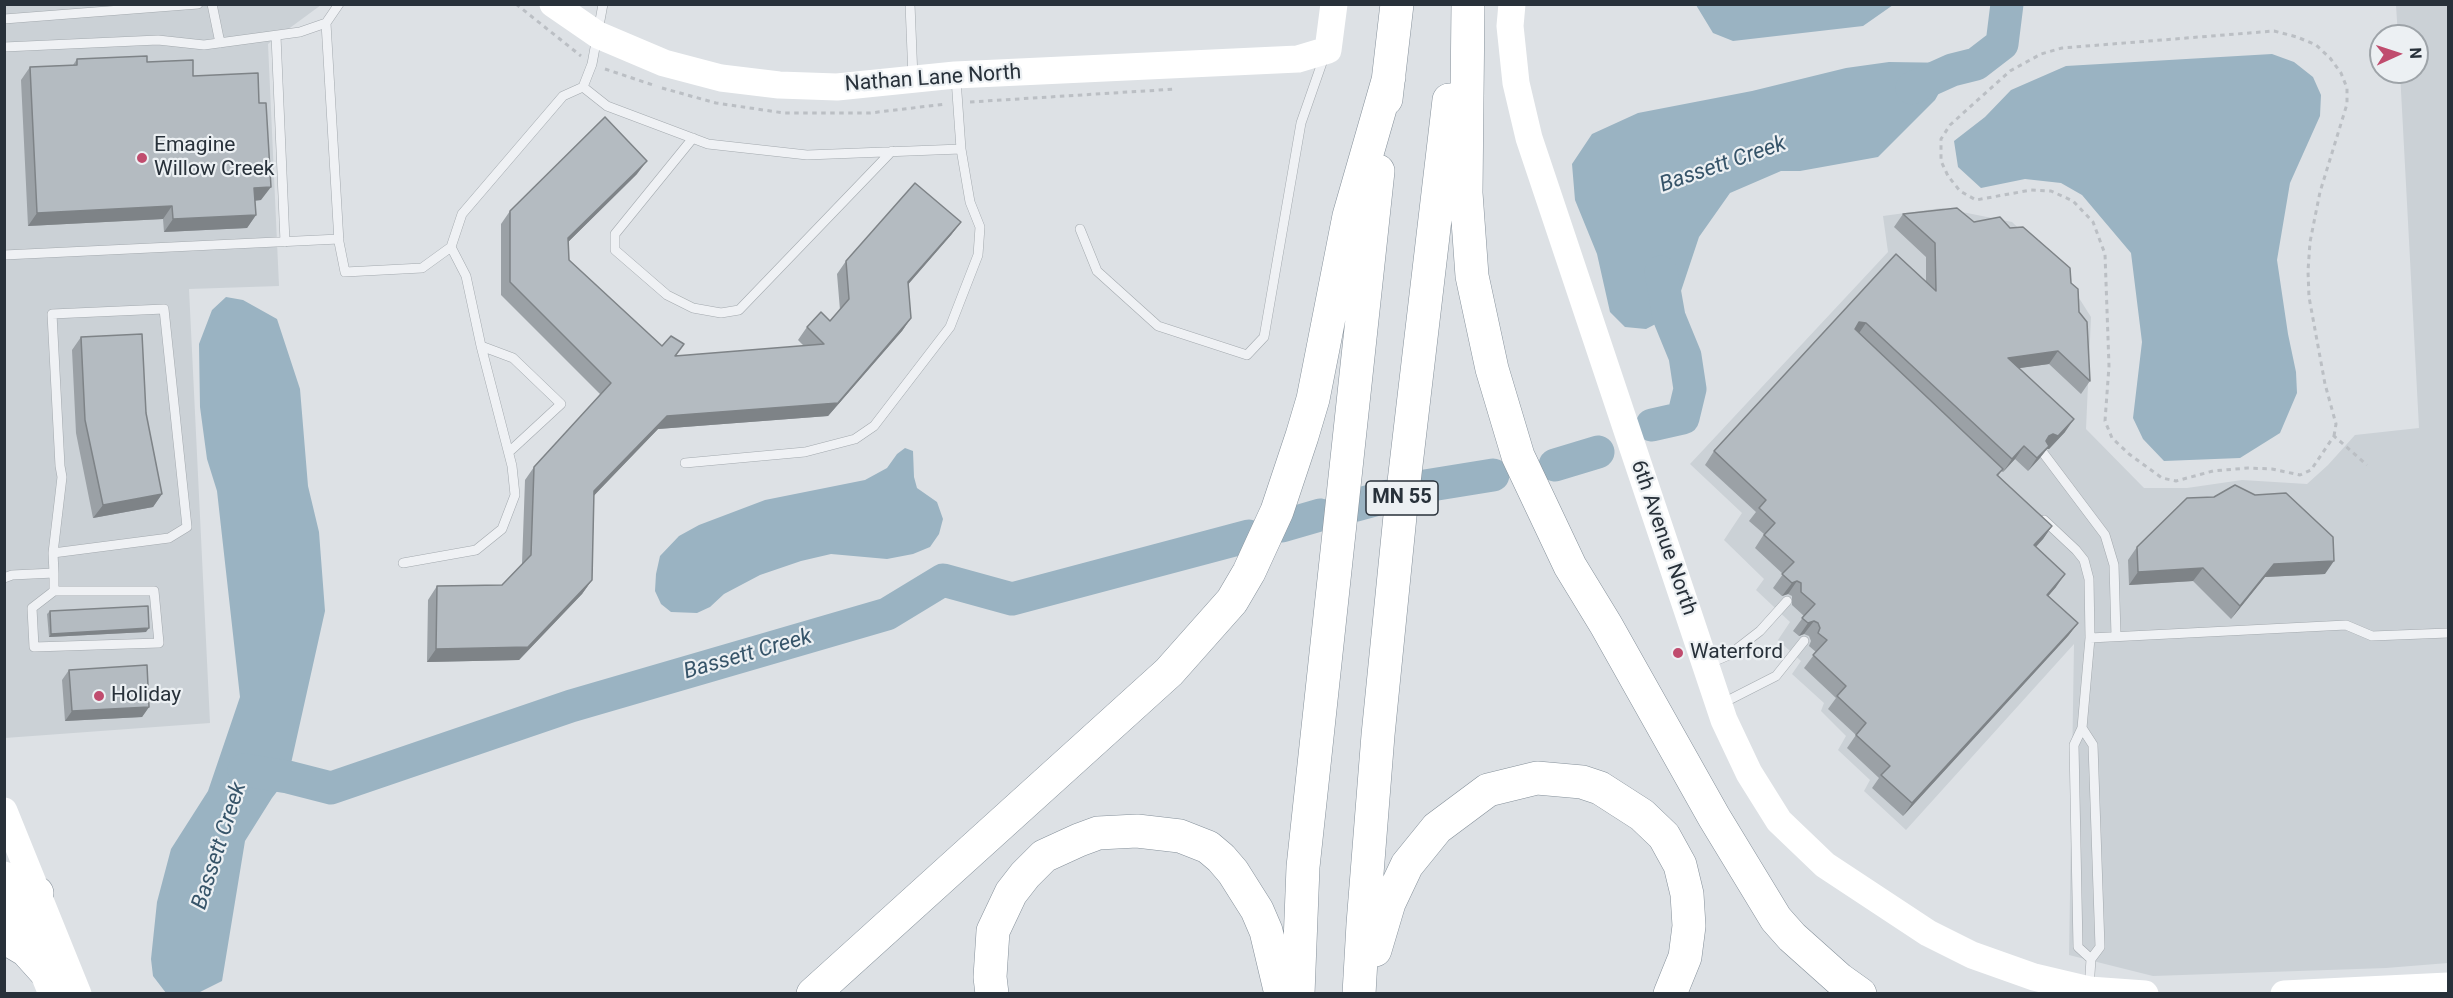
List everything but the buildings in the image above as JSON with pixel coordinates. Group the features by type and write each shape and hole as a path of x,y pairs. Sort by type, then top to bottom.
{"highway":[{"name":"MN 55","path":"1298,993 1305,843 1397,4"},
{"name":"MN 55","path":"1359,993 1382,700 1400,516 1441,174 1458,4"},
{"path":"1468,4 1466,193 1472,276 1492,369 1518,456 1570,566 1776,919 1792,937 1839,979 1860,993"},
{"path":"813,993 1169,672 1232,601 1249,572 1277,511 1302,436 1313,399 1349,216 1389,77"},
{"path":"1367,993 1375,948 1389,903 1407,865 1426,840 1461,808 1488,790 1523,781 1550,778 1582,782 1615,796 1652,824 1671,849 1684,878 1689,926 1685,957 1670,993"},
{"path":"992,993 990,977 993,931 1011,893 1025,875 1044,856 1079,840 1098,833 1137,831 1180,836 1208,847 1221,858 1233,872 1257,910 1266,931 1281,993"},
{"path":"4,938 26,950 48,982"}],"street":[{"name":"Nathan Lane North","path":"553,4 598,34 664,63 721,78 779,85 837,87 956,75 1298,59 1328,50"},
{"path":"1328,50 1334,4"},
{"name":"6th Avenue North","path":"1512,4 1510,26 1516,83 1529,138 1719,705 1749,773 1779,821 1825,865 1928,933 1972,955 2034,977 2089,990 2145,993"},
{"path":"4,811 15,889 48,982"},
{"path":"15,889 78,993"},
{"path":"2284,993 2448,986"}],"lane":[{"path":"4,19 198,4"},
{"path":"212,4 220,43"},
{"path":"4,47 158,40 204,45 276,36 300,32 326,23 339,4"},
{"path":"326,23 339,239 345,272 422,268 452,247 462,214 563,96 584,87 592,64 603,4"},
{"path":"910,4 913,78"},
{"path":"276,36 285,242"},
{"path":"1080,229 1097,271 1158,326 1247,355 1264,337 1301,123 1314,81 1328,50"},
{"path":"685,462 805,452 855,439 874,426 950,327 978,255 980,227 970,202 961,148 956,75"},
{"path":"584,87 607,106 708,144 807,155 961,148"},
{"path":"693,138 615,234 615,250 667,295 693,308 722,313 738,309 744,304 892,151"},
{"path":"4,255 339,239"},
{"path":"403,563 476,550 502,529 515,495 509,452 481,346 466,276 452,247"},
{"path":"53,553 169,538 187,527 164,309 52,314 62,477 53,553 54,591"},
{"path":"481,346 513,358 561,404 509,452"},
{"path":"2044,454 2105,535 2114,565 2116,636"},
{"path":"2033,509 2076,550 2084,560 2089,579 2090,638 2082,728 2074,745 2078,947 2091,959"},
{"path":"7,576 54,573"},
{"path":"54,591 154,591 159,643 34,647 32,608 54,591"},
{"path":"1706,665 1729,655 1760,632 1787,601"},
{"path":"2090,638 2346,625 2372,636 2448,633"},
{"path":"1719,705 1776,676 1804,641"},
{"path":"2082,728 2093,745 2100,947 2091,959 2089,990"}],"path":[{"path":"2274,31 2316,45 2341,73 2347,88 2345,114 2320,192 2310,242 2308,271 2309,297 2325,384 2336,424 2334,436 2311,470 2300,475 2272,469 2248,468 2213,471 2176,481 2162,478 2129,454 2112,438 2105,421 2109,366 2105,254 2093,222 2073,201 2051,191 2031,190 1976,200 1960,191 1948,176 1941,161 1941,139 1950,126 2010,71 2041,54 2062,48 2274,31"},
{"path":"2334,436 2367,465"}],"shaded area":[{"path":"5,5 321,5 268,44 279,286 189,289 210,723 5,738"},
{"path":"2396,5 2448,5 2448,963 2386,968 2153,976 2069,955 2074,644 1906,830 1864,791 1870,780 1838,750 1846,736 1821,711 1824,703 1792,674 1801,661 1778,640 1790,622 1756,590 1764,579 1724,540 1742,513 1690,464 1888,252 1883,216 1942,208 2012,222 2060,268 2091,317 2086,429 2144,488 2187,488 2242,480 2307,484 2355,435 2419,428 2401,84 2429,84 2429,24 2397,24"}],"water":[{"path":"1696,5 1893,5 1863,26 1733,41 1713,33"},
{"path":"2272,54 2294,62 2313,77 2321,95 2320,116 2290,183 2277,260 2296,372 2297,393 2280,433 2240,458 2164,461 2143,439 2133,418 2142,342 2131,253 2082,195 2061,183 2025,179 1981,188 1958,167 1954,141 1985,117 2011,90 2066,66"},
{"path":"1889,62 1956,63 1935,100 1878,157 1800,171 1781,171 1730,193 1699,237 1673,315 1646,329 1625,327 1610,312 1597,254 1575,200 1572,164 1592,134 1638,113 1752,91 1846,68"},
{"path":"226,297 243,300 277,319 300,389 308,486 319,532 325,611 288,777 245,841 222,981 198,993 166,993 153,976 151,959 157,902 171,849 208,791 240,697 217,491 207,459 200,407 199,344 212,310"},
{"path":"905,448 913,451 914,477 917,488 937,502 943,519 939,534 930,547 913,554 887,559 831,554 801,561 760,575 724,594 710,607 697,613 671,612 661,604 655,591 660,556 679,536 699,525 765,500 865,480 887,468 897,454"}],"waterway":[{"name":"Bassett Creek","path":"1912,88 1952,70 1976,64 2002,44 2007,4"},
{"name":"Bassett Creek","path":"1652,425 1683,418 1690,389 1685,356 1669,317 1661,272"},
{"name":"Bassett Creek","path":"1555,465 1598,452"},
{"name":"Bassett Creek","path":"1425,486 1493,475"},
{"name":"Bassett Creek","path":"1356,505 1389,496"},
{"name":"Bassett Creek","path":"1282,526 1320,515"},
{"name":"Bassett Creek","path":"244,770 288,777 331,788 571,706 887,614 943,580 1012,599 1249,536"}],"place":[{"name":"Emagine Willow Creek","path":"142,158"},
{"name":"Waterford","path":"1678,653"},
{"name":"Holiday","path":"99,696"}]}
